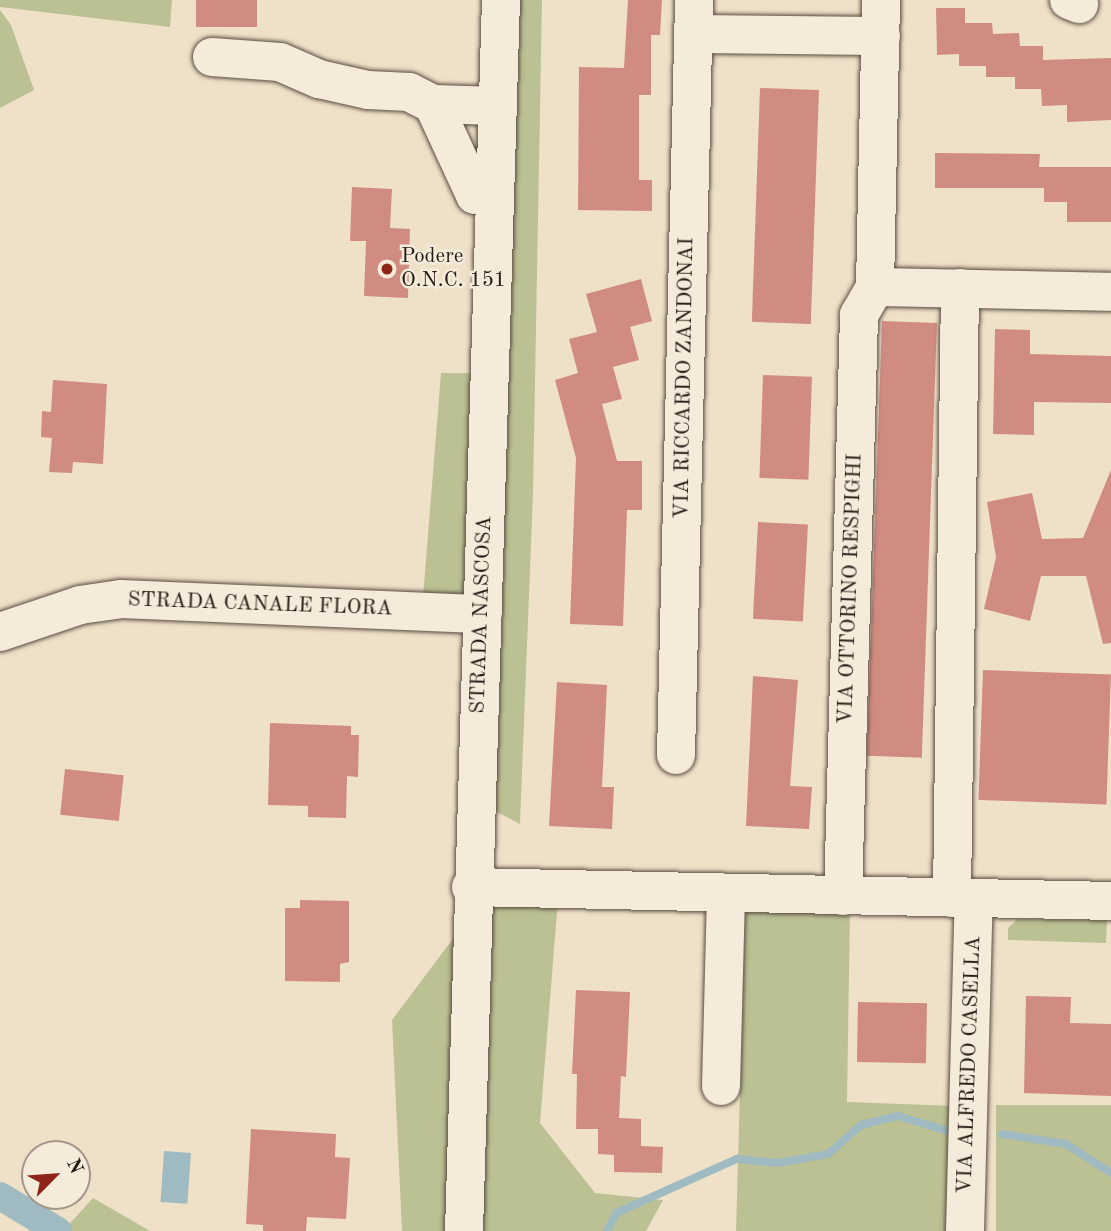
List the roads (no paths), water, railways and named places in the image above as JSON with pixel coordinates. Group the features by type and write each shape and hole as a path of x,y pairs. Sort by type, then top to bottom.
{"street":[{"name":"STRADA NASCOSA","path":"464,1231 471,887 483,614 501,0"},
{"path":"694,17 881,18 875,287 1111,292"},
{"name":"VIA RICCARDO ZANDONAI","path":"676,755 694,17"},
{"path":"212,57 280,62 319,79 368,90 409,92 433,104 498,106"},
{"path":"433,104 475,195 495,195"},
{"name":"VIA OTTORINO RESPIGHI","path":"843,895 859,315 875,287"},
{"path":"960,289 963,898"},
{"name":"STRADA CANALE FLORA","path":"0,632 80,606 121,600 483,614"},
{"path":"471,887 1111,901"},
{"path":"722,1086 726,893"},
{"name":"VIA ALFREDO CASELLA","path":"963,898 965,1231"}],"water":[{"path":"164,1151 191,1153 187,1204 160,1202"}],"waterway":[{"path":"607,1231 616,1213 737,1159 777,1163 828,1154 861,1125 898,1116 958,1134"},
{"path":"1002,1134 1066,1144 1111,1173"},
{"path":"0,1196 58,1231"}],"place":[{"name":"Podere O.N.C. 151","path":"387,269"}]}
